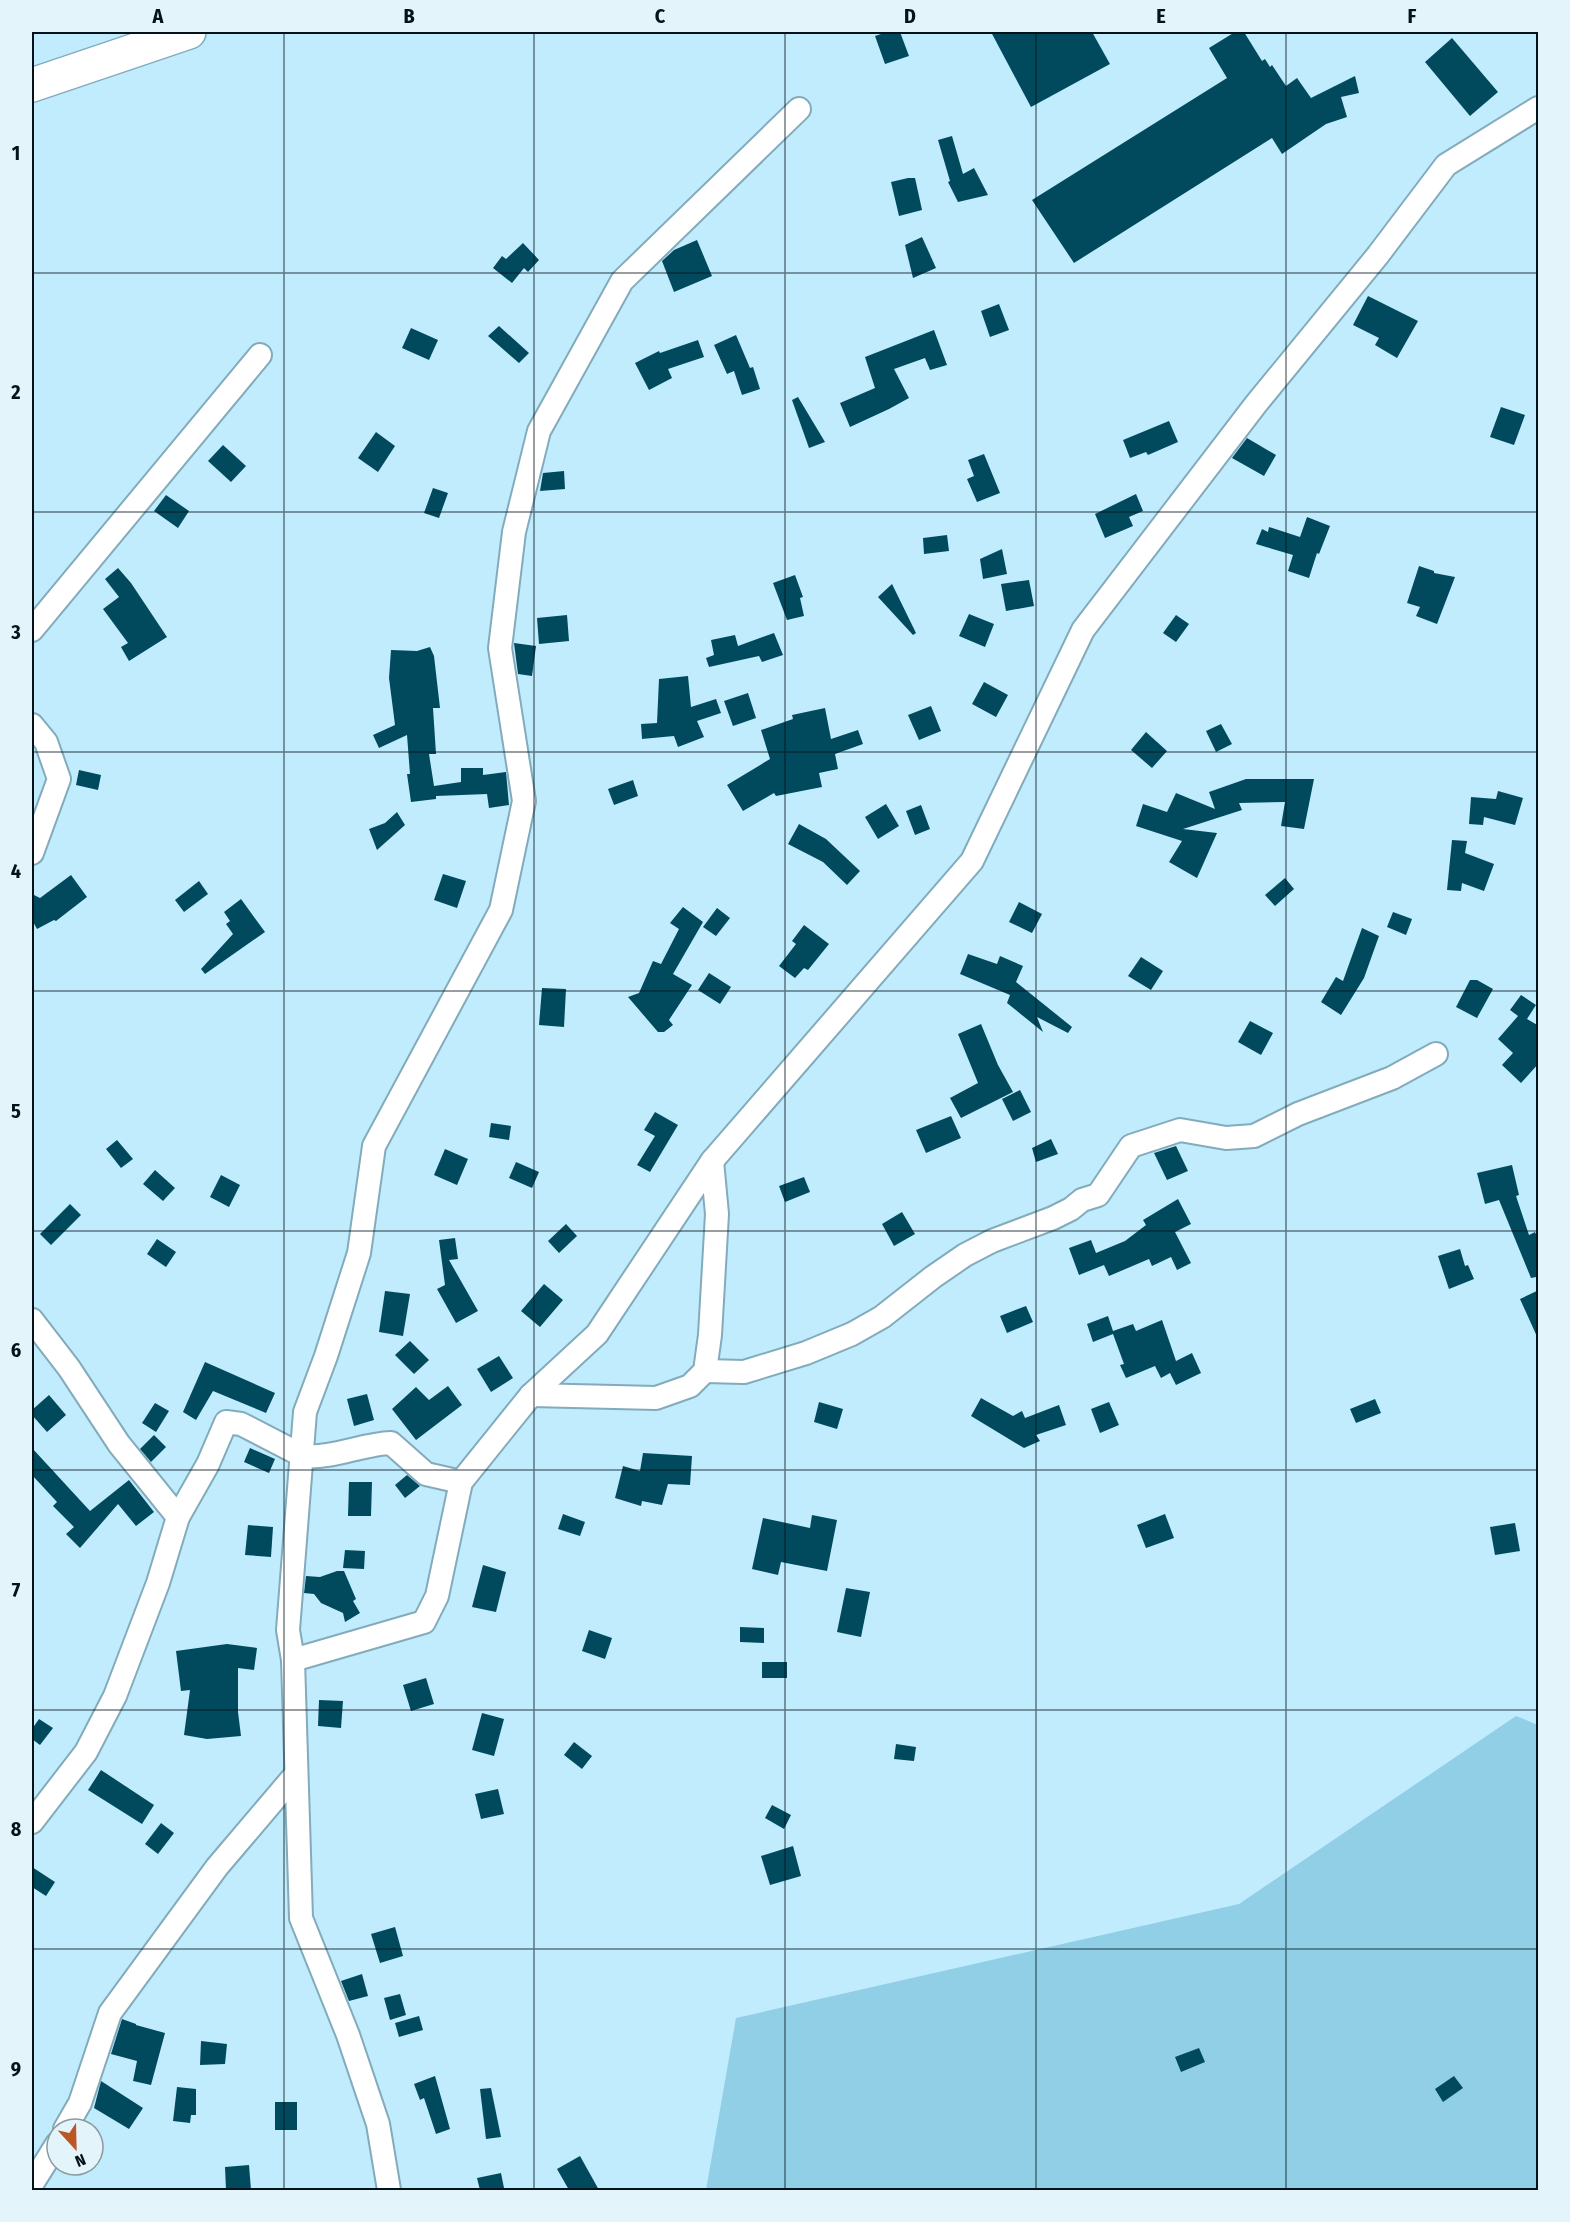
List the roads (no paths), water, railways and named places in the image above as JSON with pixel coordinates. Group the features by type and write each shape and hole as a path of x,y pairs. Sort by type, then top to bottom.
{"main road":[{"path":"32,85 189,32"}],"street":[{"path":"293,1660 424,1622 437,1596 461,1482 531,1395 597,1335 712,1161 972,861 1083,630 1256,404 1378,255 1446,165 1539,108"},
{"path":"389,2190 378,2124 348,2035 301,1918 293,1660 288,1629 305,1412 326,1356 359,1253 374,1146 501,910 524,801 500,648 514,532 539,431 622,281 799,109"},
{"path":"32,630 260,355"},
{"path":"32,725 46,742 59,779 32,853"},
{"path":"705,1371 744,1371 806,1353 852,1334 882,1317 965,1255 992,1241 1053,1218 1071,1209 1082,1200 1098,1195 1131,1146 1180,1130 1226,1137 1254,1136 1298,1113 1324,1106 1392,1078 1436,1054"},
{"path":"531,1395 656,1398 690,1386 705,1371 710,1335 717,1214 712,1161"},
{"path":"32,1320 69,1368 119,1444 178,1517"},
{"path":"32,1822 86,1752 115,1696 158,1583 178,1517 208,1464 226,1422 241,1424 303,1456 314,1457 375,1443 392,1443 426,1474 461,1482"},
{"path":"72,2117 80,2103 110,2013 217,1867 296,1774"},
{"path":"32,2184 45,2163"}]}
